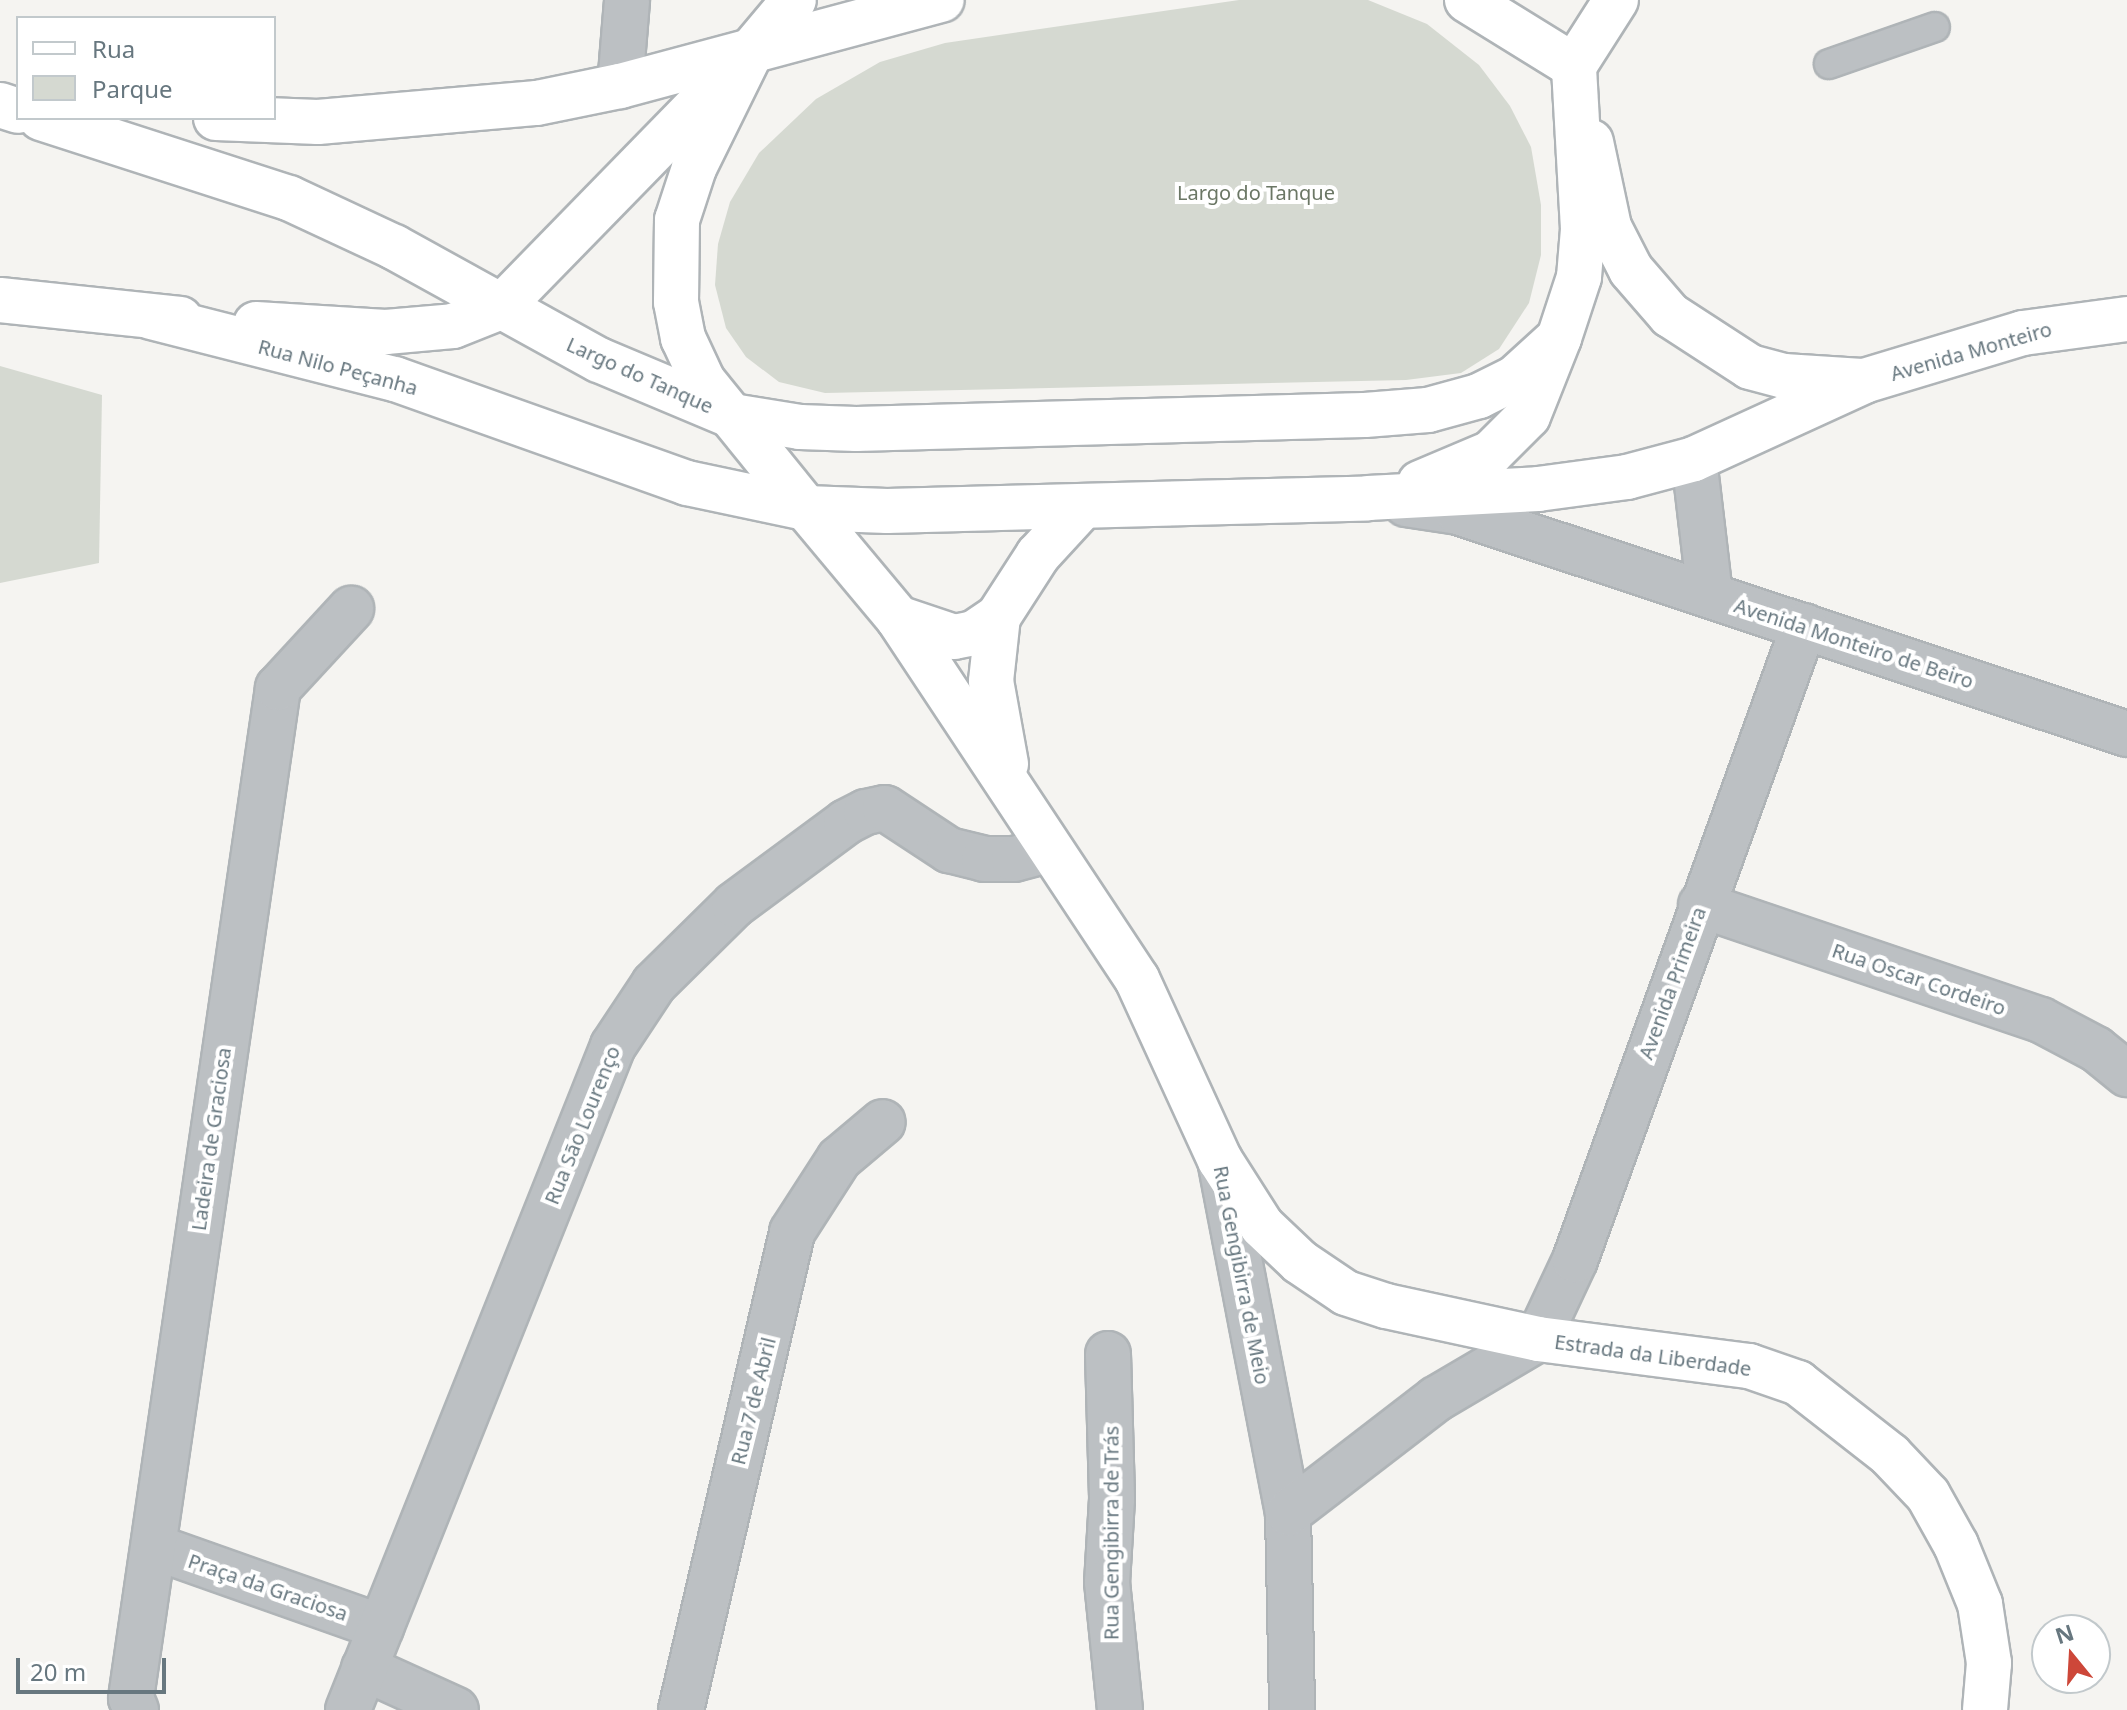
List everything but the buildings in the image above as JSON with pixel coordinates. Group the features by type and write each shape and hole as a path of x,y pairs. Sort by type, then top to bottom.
{"main road":[{"path":"501,307 752,50 794,0"},
{"path":"267,120 318,122 436,115 620,86 942,0"},
{"path":"1467,0 1574,66"},
{"path":"1616,0 1574,66 1609,227 1631,270 1670,315 1750,367 1784,376 1864,381"},
{"name":"Rua Gengibirra de Meio","path":"752,50 694,168 677,220 676,302 683,338 703,381 898,618 1047,850 1137,979 1220,1160"},
{"name":"Largo do Tanque","path":"1368,498 1444,476 1491,453 1528,416 1579,277 1583,229 1574,66"},
{"name":"Largo do Tanque","path":"47,120 289,198 394,247 599,360 732,416 800,427 856,429 1412,411 1479,396 1515,378 1559,338"},
{"name":"Rua Nilo Peçanha","path":"0,300 151,317 386,332 453,326 501,307"},
{"name":"Rua Nilo Peçanha","path":"151,317 395,379 523,424"},
{"name":"Avenida Monteiro","path":"1864,381 2023,333 2127,319"},
{"path":"1750,367 1767,430"},
{"name":"Largo do Tanque","path":"523,424 687,483 806,508 1082,507 1368,498 1538,489 1627,477 1694,459 1767,430 1864,381"},
{"path":"898,618 954,637 974,633 998,617 1038,555 1082,507"},
{"name":"Rua Gengibirra de Meio","path":"998,617 994,712 1015,797"},
{"name":"Estrada da Liberdade","path":"1220,1160 1262,1226 1300,1262 1346,1293 1451,1324 1538,1339 1749,1366 1798,1383 1847,1417 1928,1495 1956,1545 1980,1604 1989,1663 1985,1710"}],"street":[{"path":"620,86 627,0"},
{"name":"Avenida Monteiro de Beiro","path":"1694,459 1710,595 2127,734"},
{"name":"Largo do Tanque","path":"1368,498 1458,512 1710,595"},
{"name":"Ladeira de Graciosa","path":"134,1704 278,688 351,609"},
{"name":"Avenida Primeira","path":"1538,1339 1575,1260 1804,626"},
{"name":"Rua São Lourenço","path":"348,1710 613,1046 654,984 734,905 846,822 866,812 885,808 949,850 984,859 1014,859 1047,850"},
{"name":"Rua Oscar Cordeiro","path":"1701,905 2041,1020 2096,1049 2127,1074"},
{"name":"Rua 7 de Abril","path":"681,1710 792,1232 839,1159 883,1122"},
{"name":"Rua Gengibirra de Meio","path":"1220,1160 1288,1513 1292,1710"},
{"path":"1288,1513 1436,1399 1538,1339"},
{"name":"Rua Gengibirra de Trás","path":"1108,1354 1112,1499 1107,1582 1120,1710"},
{"name":"Praça da Graciosa","path":"155,1547 381,1627"},
{"path":"364,1668 456,1710"}],"lane":[{"path":"1829,64 1935,27"}],"green space":[{"name":"Largo do Tanque","path":"1239,0 1368,0 1427,24 1479,65 1510,106 1531,147 1541,205 1541,255 1529,303 1499,349 1461,373 1406,380 825,393 779,382 746,357 726,328 715,285 718,244 730,202 759,153 816,99 880,62 945,43"},
{"path":"0,366 102,395 99,563 0,583"}]}
